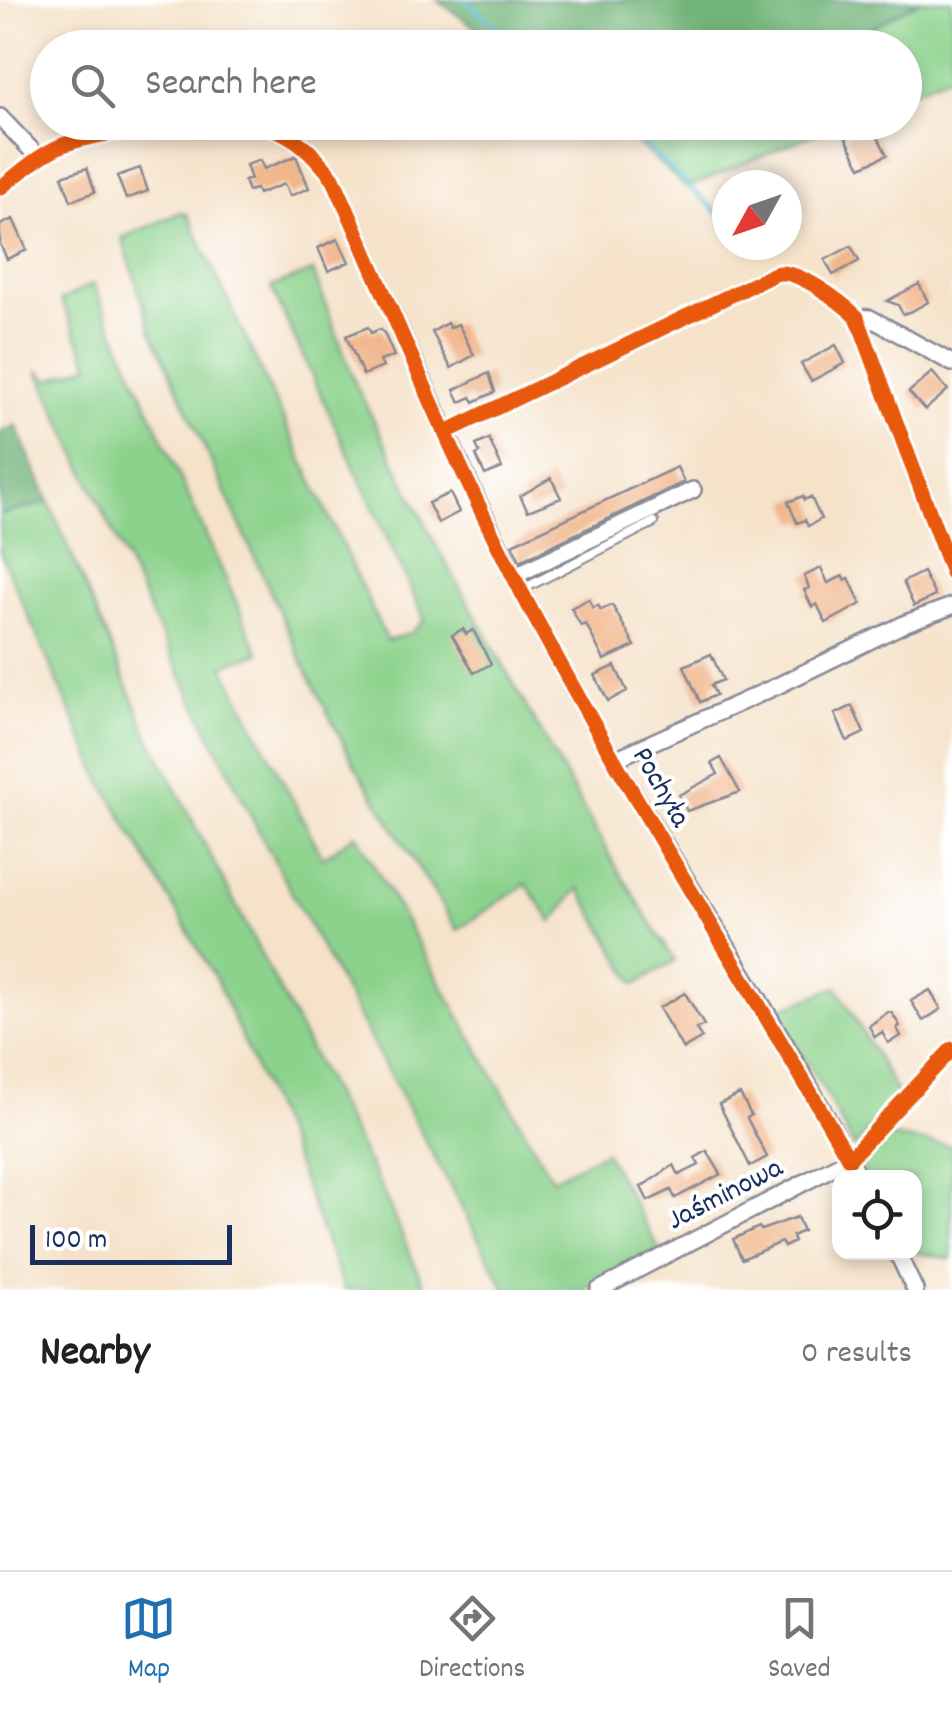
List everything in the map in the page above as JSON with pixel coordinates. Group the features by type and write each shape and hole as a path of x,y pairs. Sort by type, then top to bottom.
{"street":[{"path":"0,116 39,158"},
{"name":"Pochyła","path":"0,188 39,158 81,140"},
{"name":"Pochyła","path":"295,140 308,146 332,178 517,583 855,1170"},
{"path":"446,432 775,274 791,272 857,317 952,573"},
{"path":"857,317 870,318 952,363"},
{"path":"517,583 692,490"},
{"path":"615,759 906,623 952,606"},
{"name":"Jaśminowa","path":"599,1290 849,1159 952,1049"},
{"path":"901,1260 915,1290"}],"lane":[{"path":"517,583 654,522"}],"green space":[{"path":"437,0 920,0 867,30 478,30"},
{"path":"920,0 952,0 952,74 922,87 922,30 867,30"},
{"path":"634,140 799,140 729,170 712,170 712,177 687,188"},
{"path":"181,212 188,215 387,641 411,633 425,620 271,287 313,271 356,385 437,547 615,865 675,961 635,984 579,888 552,922 526,884 457,930 355,766 305,668 152,332 122,238"},
{"path":"93,284 259,653 223,666 323,858 356,834 552,1179 605,1152 660,1251 585,1290 506,1290 260,834 159,631 37,369 49,380 90,365 61,300"},
{"path":"16,425 49,502 0,515 0,433"},
{"path":"49,502 147,732 381,1188 426,1290 344,1290 294,1158 217,981 102,782 0,552 0,515"},
{"path":"837,987 899,1096 854,1147 775,1011"},
{"path":"885,1136 952,1146 952,1259 922,1253 922,1170 864,1170 860,1163"}],"building":[{"path":"847,140 880,140 887,155 861,167"},
{"path":"296,156 309,188 290,196 284,184 258,194 256,189 248,191 244,181 251,179 246,165 260,160 264,169"},
{"path":"87,168 95,192 71,201 62,176"},
{"path":"140,168 148,191 126,199 117,176"},
{"path":"13,219 27,250 7,259 0,244 0,225"},
{"path":"338,239 349,262 328,271 318,248"},
{"path":"851,246 859,261 833,275 825,260"},
{"path":"919,284 928,302 912,311 903,314 898,305 887,301"},
{"path":"447,323 450,328 458,324 474,355 451,368 432,332"},
{"path":"368,327 371,333 380,329 384,333 394,356 380,361 383,367 363,375 346,336"},
{"path":"836,345 845,363 811,381 801,364"},
{"path":"932,372 948,390 925,410 909,392"},
{"path":"489,373 495,392 474,402 471,397 460,402 454,390"},
{"path":"489,439 502,468 485,475 476,445"},
{"path":"677,467 684,482 520,561 512,544"},
{"path":"551,478 561,498 528,511 520,496"},
{"path":"450,493 459,512 438,523 428,503"},
{"path":"803,496 804,500 811,497 821,519 808,526 805,520 797,523 788,502"},
{"path":"821,568 828,583 843,576 845,580 849,578 861,604 826,623 817,604 812,607 804,590 809,588 804,576"},
{"path":"923,572 935,596 914,606 903,582"},
{"path":"589,599 593,608 598,605 601,610 612,605 635,646 604,660 586,624 581,626 571,608"},
{"path":"463,629 466,634 473,630 491,664 474,673 452,635"},
{"path":"711,654 723,680 711,685 716,695 700,702 684,666"},
{"path":"615,666 627,691 608,701 595,675"},
{"path":"852,706 864,733 847,741 835,714"},
{"path":"721,758 740,792 687,811 679,795 718,774 712,763"},
{"path":"930,990 941,1009 923,1021 911,1001"},
{"path":"685,993 704,1025 696,1029 702,1038 683,1049 659,1008"},
{"path":"888,1012 900,1026 897,1028 901,1036 888,1043 882,1032 875,1037 869,1026"},
{"path":"740,1094 751,1115 747,1118 767,1157 750,1166 719,1104"},
{"path":"707,1151 721,1174 675,1198 671,1190 648,1201 641,1187 674,1165 679,1175 699,1165 695,1158"},
{"path":"797,1217 803,1231 792,1236 794,1242 784,1247 781,1242 742,1259 733,1239"}],"waterway":[{"path":"465,0 502,30"},
{"path":"640,140 712,207"}],"cycle path":[{"path":"0,188 38,159 79,140"},
{"path":"294,140 333,178 472,491 561,665 849,1159 952,1049"},
{"path":"446,432 784,273 830,295 857,317 952,573"}]}
